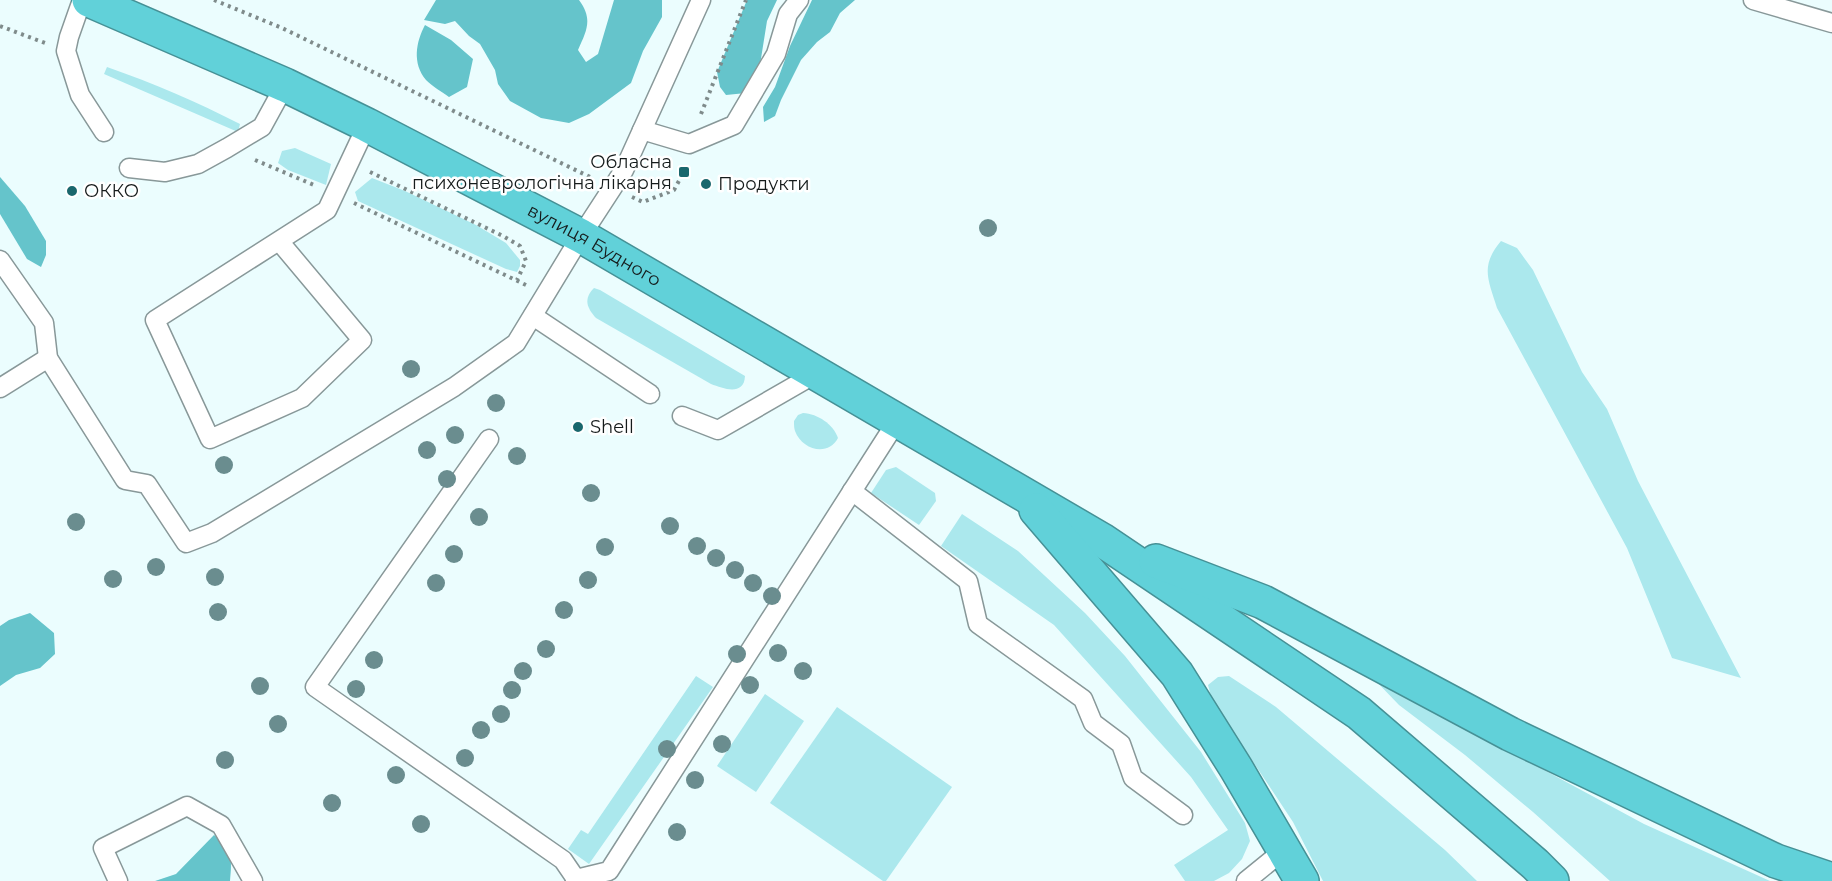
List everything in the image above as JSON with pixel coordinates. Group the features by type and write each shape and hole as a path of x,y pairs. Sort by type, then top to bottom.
{"highway":[{"name":"вулиця Будного","path":"89,0 285,85 581,236 1102,540"},
{"path":"1019,491 1177,674 1236,768 1302,881"},
{"path":"1102,540 1263,602 1510,734 1776,861 1832,880"},
{"path":"1102,540 1359,713 1552,881"}],"lane":[{"path":"82,0 66,51 80,95 104,132"},
{"path":"0,260 44,323 48,358 124,480 147,484 186,543 212,532 454,387 516,343 624,170 701,0"},
{"path":"642,130 689,144 734,125 776,54 788,14 799,0"},
{"path":"1753,0 1832,23"},
{"path":"129,168 165,172 198,164 262,127 285,85"},
{"path":"279,241 362,340 302,398 210,439 155,320 327,210 367,125"},
{"path":"532,316 650,394"},
{"path":"0,388 48,358"},
{"path":"682,416 718,430 817,373"},
{"path":"489,439 315,687 563,860 575,880 609,872 897,421"},
{"path":"852,491 968,580 978,624 1083,699 1094,723 1121,744 1133,778 1183,815"},
{"path":"118,881 103,848 187,806 221,825 253,881"},
{"path":"1246,881 1284,850"}],"path":[{"path":"214,0 282,28 642,202 674,190"},
{"path":"689,144 746,0"},
{"path":"0,26 66,51"},
{"path":"227,148 335,194 546,294"},
{"path":"351,163 520,246 525,261 517,280"}],"shaded area":[{"path":"436,0 579,0 586,13 587,25 578,50 586,62 598,54 614,0 662,0 662,17 643,51 631,83 589,114 569,123 541,118 510,101 498,84 495,70 480,44 455,21 445,24 424,20"},
{"path":"747,0 777,0 767,21 759,71 746,93 726,95 720,87 717,72"},
{"path":"812,0 855,0 840,13 830,32 817,42 801,60 775,116 764,122 763,107 775,87 790,46"},
{"path":"425,25 451,40 473,59 467,87 449,97 426,80 419,67 417,53 419,38"},
{"path":"107,67 158,86 224,116 240,124 238,132 104,74"},
{"path":"295,148 331,164 326,185 288,170 278,163 282,151"},
{"path":"0,177 25,206 46,241 46,255 41,267 27,259 0,214"},
{"path":"372,178 476,225 506,243 520,260 517,272 358,201 355,192"},
{"path":"1501,241 1517,248 1533,270 1582,372 1607,409 1638,481 1741,678 1672,658 1627,548 1497,308 1489,281 1488,266 1494,250"},
{"path":"594,288 745,376 744,382 737,389 722,388 711,384 596,318 590,311 587,300"},
{"path":"803,413 814,415 829,424 838,438 834,444 828,448 815,449 798,438 794,421 798,415"},
{"path":"896,467 935,493 936,501 919,525 871,493 886,470"},
{"path":"962,514 1018,551 1085,613 1125,656 1201,752 1245,823 1250,841 1242,859 1229,873 1214,881 1185,881 1174,865 1228,830 1191,777 1054,625 941,546"},
{"path":"30,613 54,633 55,654 40,668 16,675 0,686 0,626 9,620"},
{"path":"696,676 713,687 589,864 568,849 581,830 588,834"},
{"path":"1229,676 1276,707 1445,850 1477,881 1323,881 1293,822 1212,700 1208,685 1218,677"},
{"path":"1372,677 1644,824 1770,881 1610,881 1465,755 1399,705"},
{"path":"765,694 804,721 756,792 717,766"},
{"path":"837,707 952,787 886,881 770,803"},
{"path":"214,835 225,845 230,855 230,881 155,881 176,874"}],"place":[{"name":"Обласна психоневрологічна лікарня","path":"684,172"},
{"name":"Продукти","path":"706,184"},
{"name":"ОККО","path":"72,191"},
{"name":"Shell","path":"578,427"}]}
